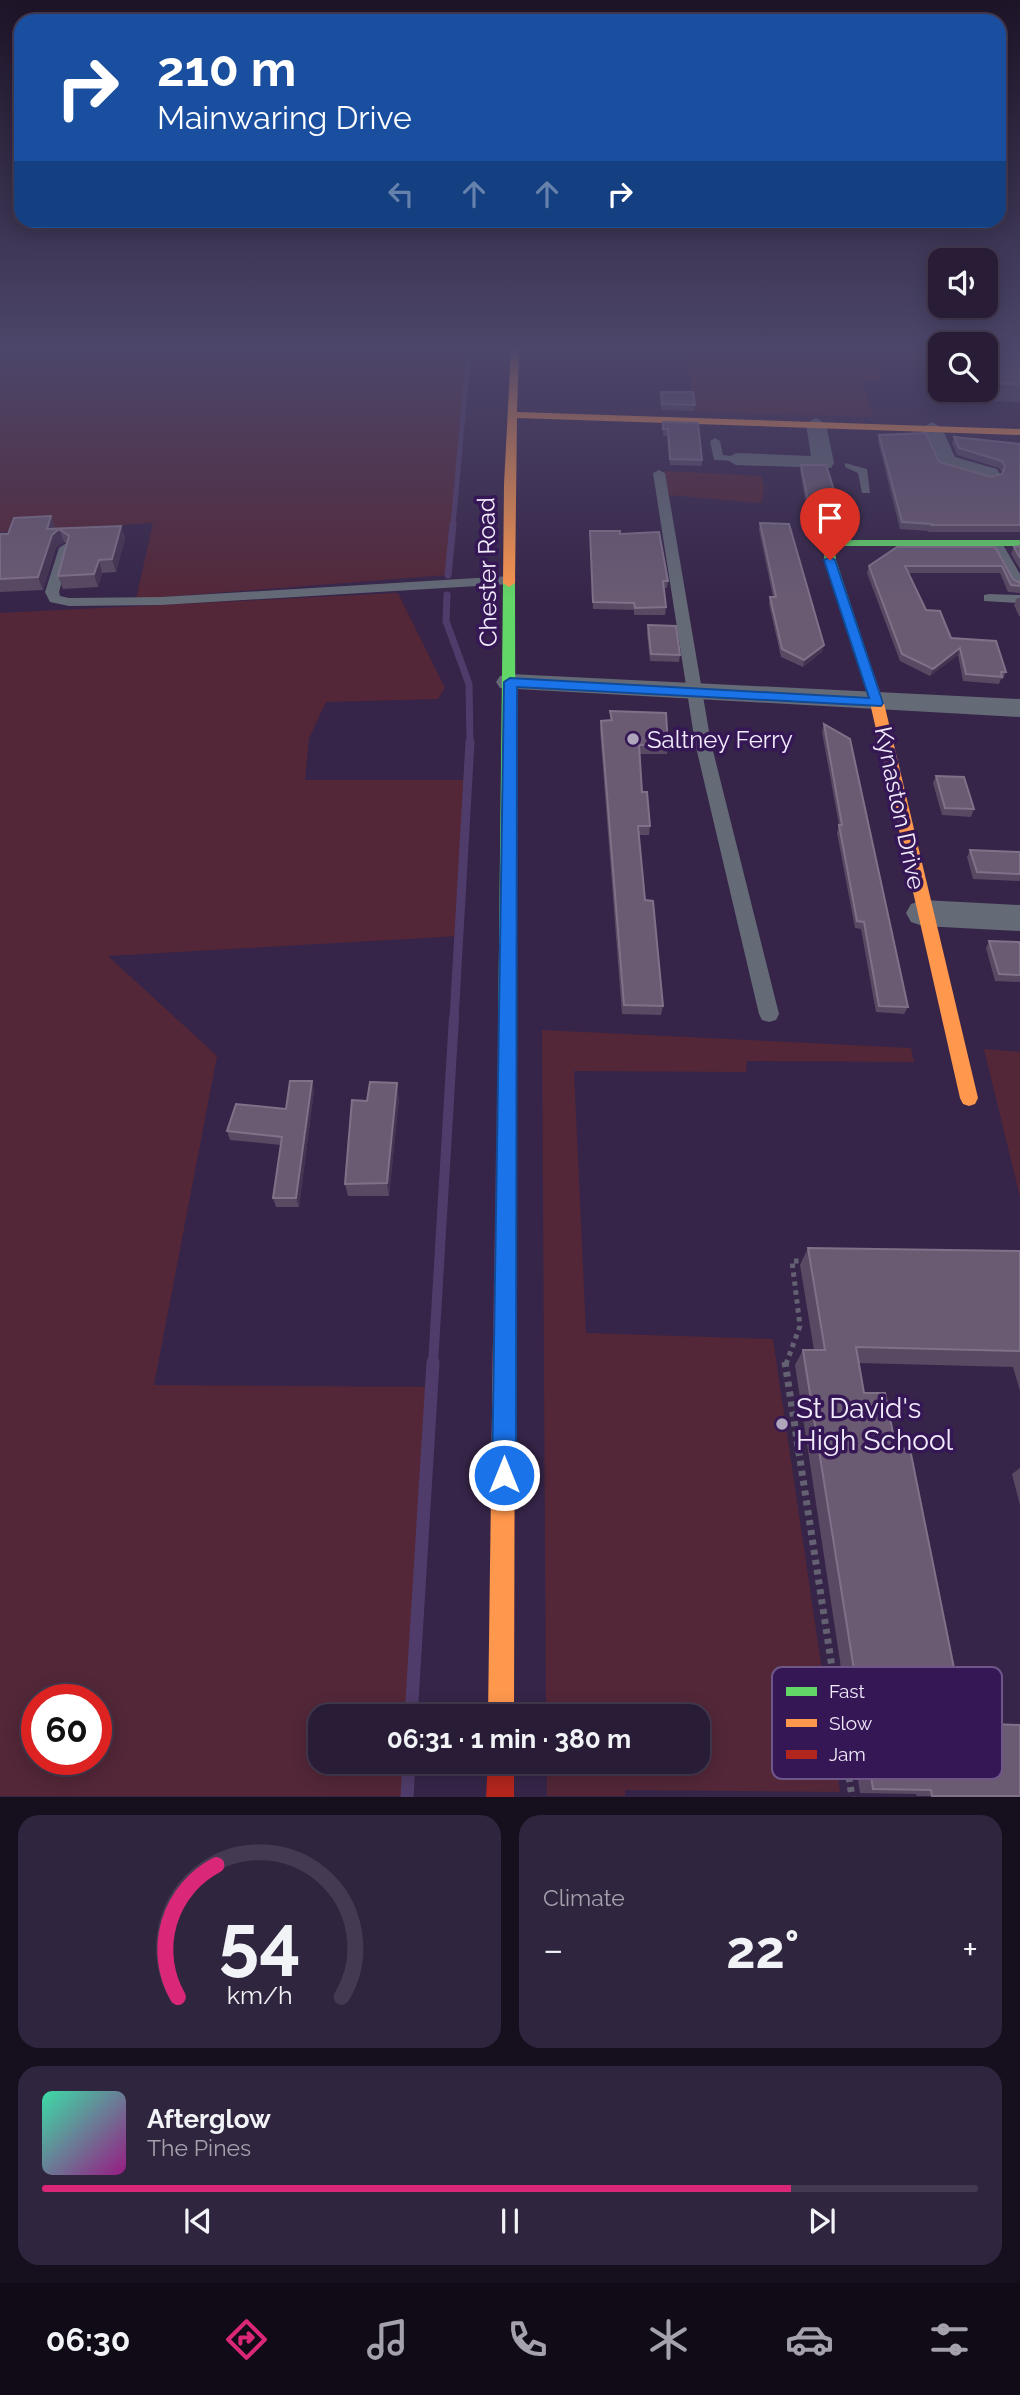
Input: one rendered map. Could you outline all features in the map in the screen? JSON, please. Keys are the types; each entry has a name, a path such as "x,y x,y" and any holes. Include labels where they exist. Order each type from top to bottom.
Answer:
{"main road":[{"name":"Chester Road","path":"501,1704 510,682 509,484 512,434"},
{"name":"Kynaston Drive","path":"969,1098 923,913 877,703 830,560 829,547 843,543 996,543"},
{"path":"996,543 1020,543"},
{"path":"500,1797 501,1774"}],"street":[{"path":"818,434 823,463"},
{"path":"934,434 946,461 989,474"},
{"path":"736,459 761,466 823,463 849,465"},
{"path":"510,682 877,703 1020,708"},
{"name":"Kynaston Drive","path":"923,913 1020,918"}],"lane":[{"path":"715,441 719,457 736,459"},
{"path":"849,465 863,471 866,491"},
{"path":"659,473 694,693 715,800 732,857 769,1014"},
{"path":"996,543 1020,585"},
{"path":"65,548 52,592 55,599 69,603 161,601 510,580"},
{"path":"989,598 1020,598"}],"path":[{"path":"819,1261 792,1261 800,1326 785,1360 832,1667"},
{"path":"849,1779 852,1797"}],"shaded area":[{"path":"0,434 461,434 448,575 136,599 153,523 0,532"},
{"path":"664,471 761,476 764,487 761,503 669,495"},
{"path":"398,593 445,688 438,699 326,702 309,738 305,780 469,780 459,936 108,956 217,1056 154,1385 431,1387 412,1704 308,1704 308,1774 408,1774 407,1796 0,1796 0,613"},
{"path":"542,1030 911,1048 914,1062 747,1061 746,1072 574,1071 586,1333 773,1339 822,1667 772,1667 772,1779 838,1779 840,1792 625,1790 625,1796 547,1796 547,1774 710,1774 710,1704 546,1704"},
{"path":"984,1049 1020,1052 1020,1197"}],"building":[{"path":"668,434 699,434 702,460 670,459"},
{"path":"926,434 939,462 991,477 1002,474 1005,466 1002,461 959,448 954,437 1020,444 1020,525 930,525 933,524 902,522 879,435"},
{"path":"801,465 826,465 843,518 811,516"},
{"path":"51,516 47,529 121,526 112,559 99,560 94,574 58,576 69,536 59,529 52,535 38,577 0,579 0,534 8,534 14,518"},
{"path":"760,523 789,524 824,645 804,660 782,649 770,597 776,597"},
{"path":"590,531 620,531 620,534 659,532 668,581 663,581 666,607 635,608 634,603 593,602"},
{"path":"1020,546 1020,558 1014,547"},
{"path":"897,547 995,547 1013,579 1020,583 1020,586 1011,585 1002,566 905,566 926,610 940,611 951,638 996,641 1006,672 1001,672 1002,677 966,674 960,648 933,669 902,654 869,566"},
{"path":"648,625 676,626 680,655 651,654"},
{"path":"610,711 666,713 668,745 639,745 642,792 647,792 650,826 638,826 645,900 653,901 663,1006 624,1005 601,721 612,720"},
{"path":"824,724 850,739 908,1007 879,1006 864,922 857,921"},
{"path":"936,776 964,777 974,809 945,808"},
{"path":"970,850 1020,852 1020,874 977,872"},
{"path":"989,941 1019,942 1020,975 999,974"},
{"path":"290,1081 312,1081 296,1198 273,1198 282,1137 227,1131 236,1104 286,1109"},
{"path":"370,1082 397,1083 387,1183 345,1184 352,1100 367,1101"},
{"path":"808,1248 1020,1251 1020,1351 856,1347 864,1393 885,1393 896,1448 910,1449 954,1667 854,1667 803,1350 825,1350"},
{"path":"1002,1724 1020,1725 1020,1796 932,1796 931,1790 873,1789 871,1779 1002,1779"}],"waterway":[{"path":"453,525 461,434"},
{"path":"448,575 453,524"},
{"path":"447,595 446,621 469,684 470,742"},
{"path":"454,1019 470,742"},
{"path":"433,1364 454,1017"},
{"path":"412,1704 433,1362"},
{"path":"407,1797 408,1774"}],"traffic: fast":[{"path":"867,672 830,560 829,547 843,543 1020,543"},
{"path":"507,1037 509,583"}],"traffic: slow":[{"path":"509,583 511,434"},
{"path":"867,672 877,703 969,1098"},
{"path":"501,1704 504,1341"}],"traffic: jam":[{"path":"504,1341 507,1037"},
{"path":"500,1797 501,1774"}],"place":[{"name":"Saltney Ferry","path":"633,739"},
{"name":"St David's High School","path":"782,1424"}],"route":[{"path":"504,1475 510,682 877,703 830,560"}]}
